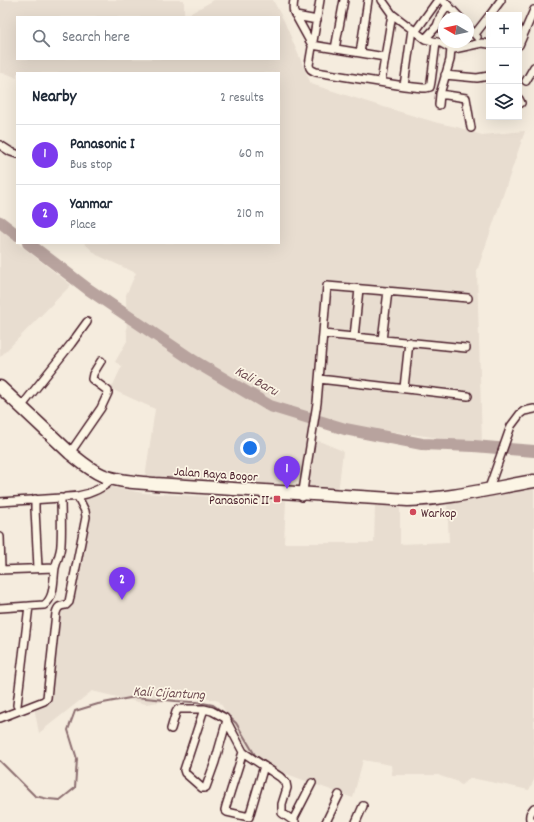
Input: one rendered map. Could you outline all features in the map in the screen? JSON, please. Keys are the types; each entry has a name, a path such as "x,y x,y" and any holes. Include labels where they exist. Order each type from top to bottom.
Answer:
{"highway":[{"name":"Jalan Raya Bogor","path":"0,387 70,453 90,469 101,475 114,479 155,484 387,502 400,506 452,502 534,481"},
{"name":"Jalan Raya Bogor","path":"0,397 81,470 91,477 107,484 153,490 302,496"},
{"name":"Jalan Raya Bogor","path":"488,492 534,487"}],"street":[{"path":"294,0 294,14 312,45"},
{"path":"320,0 309,65 310,69 316,72 404,86 430,87 436,43 425,39 392,14 382,0"},
{"path":"335,49 344,0"},
{"path":"360,53 368,0"},
{"path":"404,86 413,30 438,0"},
{"path":"493,12 501,0"},
{"path":"425,39 437,26 446,3 454,12"},
{"path":"522,38 534,10"},
{"path":"381,82 392,14"},
{"path":"296,16 317,20"},
{"path":"485,44 475,34 486,21"},
{"path":"474,46 485,44"},
{"path":"312,45 385,57"},
{"path":"439,105 440,94 450,60 451,48"},
{"path":"526,81 534,67"},
{"path":"445,74 477,78 486,76"},
{"path":"440,94 466,98 471,128"},
{"path":"0,145 16,154"},
{"path":"302,496 317,403 327,286 468,298"},
{"path":"354,337 358,289"},
{"path":"382,340 388,292"},
{"path":"21,407 72,344 87,322"},
{"path":"323,334 466,348"},
{"path":"404,388 409,342"},
{"path":"70,453 100,408 108,393 108,390 92,379 93,374 101,361"},
{"path":"319,379 468,396"},
{"path":"488,492 509,431 516,418 524,411 534,409"},
{"path":"0,502 78,497 100,489 107,484"},
{"path":"0,608 44,605 48,603 51,596 55,568 60,553 64,497"},
{"path":"0,718 44,702 47,698 57,608 66,605 69,602 86,518 86,512 78,497"},
{"path":"35,499 38,568"},
{"path":"0,537 1,569 55,568"},
{"path":"17,705 29,606"},
{"path":"171,729 178,709 204,709 218,714 227,720 243,752 284,780 286,783 287,788 282,804 281,822"},
{"path":"204,709 184,770 185,774 202,788 206,787 227,720"},
{"path":"243,752 226,806 225,810 227,812 249,818 264,766"},
{"path":"282,813 294,821 312,783"},
{"path":"326,822 339,795"},
{"path":"356,822 363,806"},
{"path":"534,808 529,817 534,822"}],"shaded area":[{"path":"0,0 184,0 184,16 16,16 16,60 280,60 280,16 186,16 214,0 273,0 284,21 311,84 377,105 482,135 525,131 477,271 482,444 318,421 314,439 343,451 338,493 145,478 155,409 111,389 122,366 115,362 127,341 126,295 136,273 97,255 85,244 280,244 280,72 16,72 16,78 8,74 0,73"},
{"path":"0,229 16,242 16,244 19,244 71,285 0,357"},
{"path":"107,486 143,493 286,501 284,543 374,543 375,506 400,505 400,544 449,542 447,502 534,487 534,780 529,790 471,778 461,785 456,781 438,775 392,775 391,765 363,760 353,798 273,769 248,749 219,701 198,696 146,704 92,691 39,733 34,707 46,695 55,604 67,605 87,518 83,494"}],"waterway":[{"name":"Kali Baru","path":"0,222 16,234"},
{"name":"Kali Baru","path":"29,244 88,289 194,361 270,406 345,429 422,444 474,446 534,451"},
{"name":"Kali Cijantung","path":"0,761 35,796 60,800 75,788 77,759 68,730 75,711 98,704 135,697 197,702 213,705 236,723 255,755 286,776"}],"place":[{"name":"Panasonic I","path":"287,489"},
{"name":"Panasonic II","path":"277,499"},
{"name":"Warkop","path":"413,512"},
{"name":"Yanmar","path":"122,600"}]}
